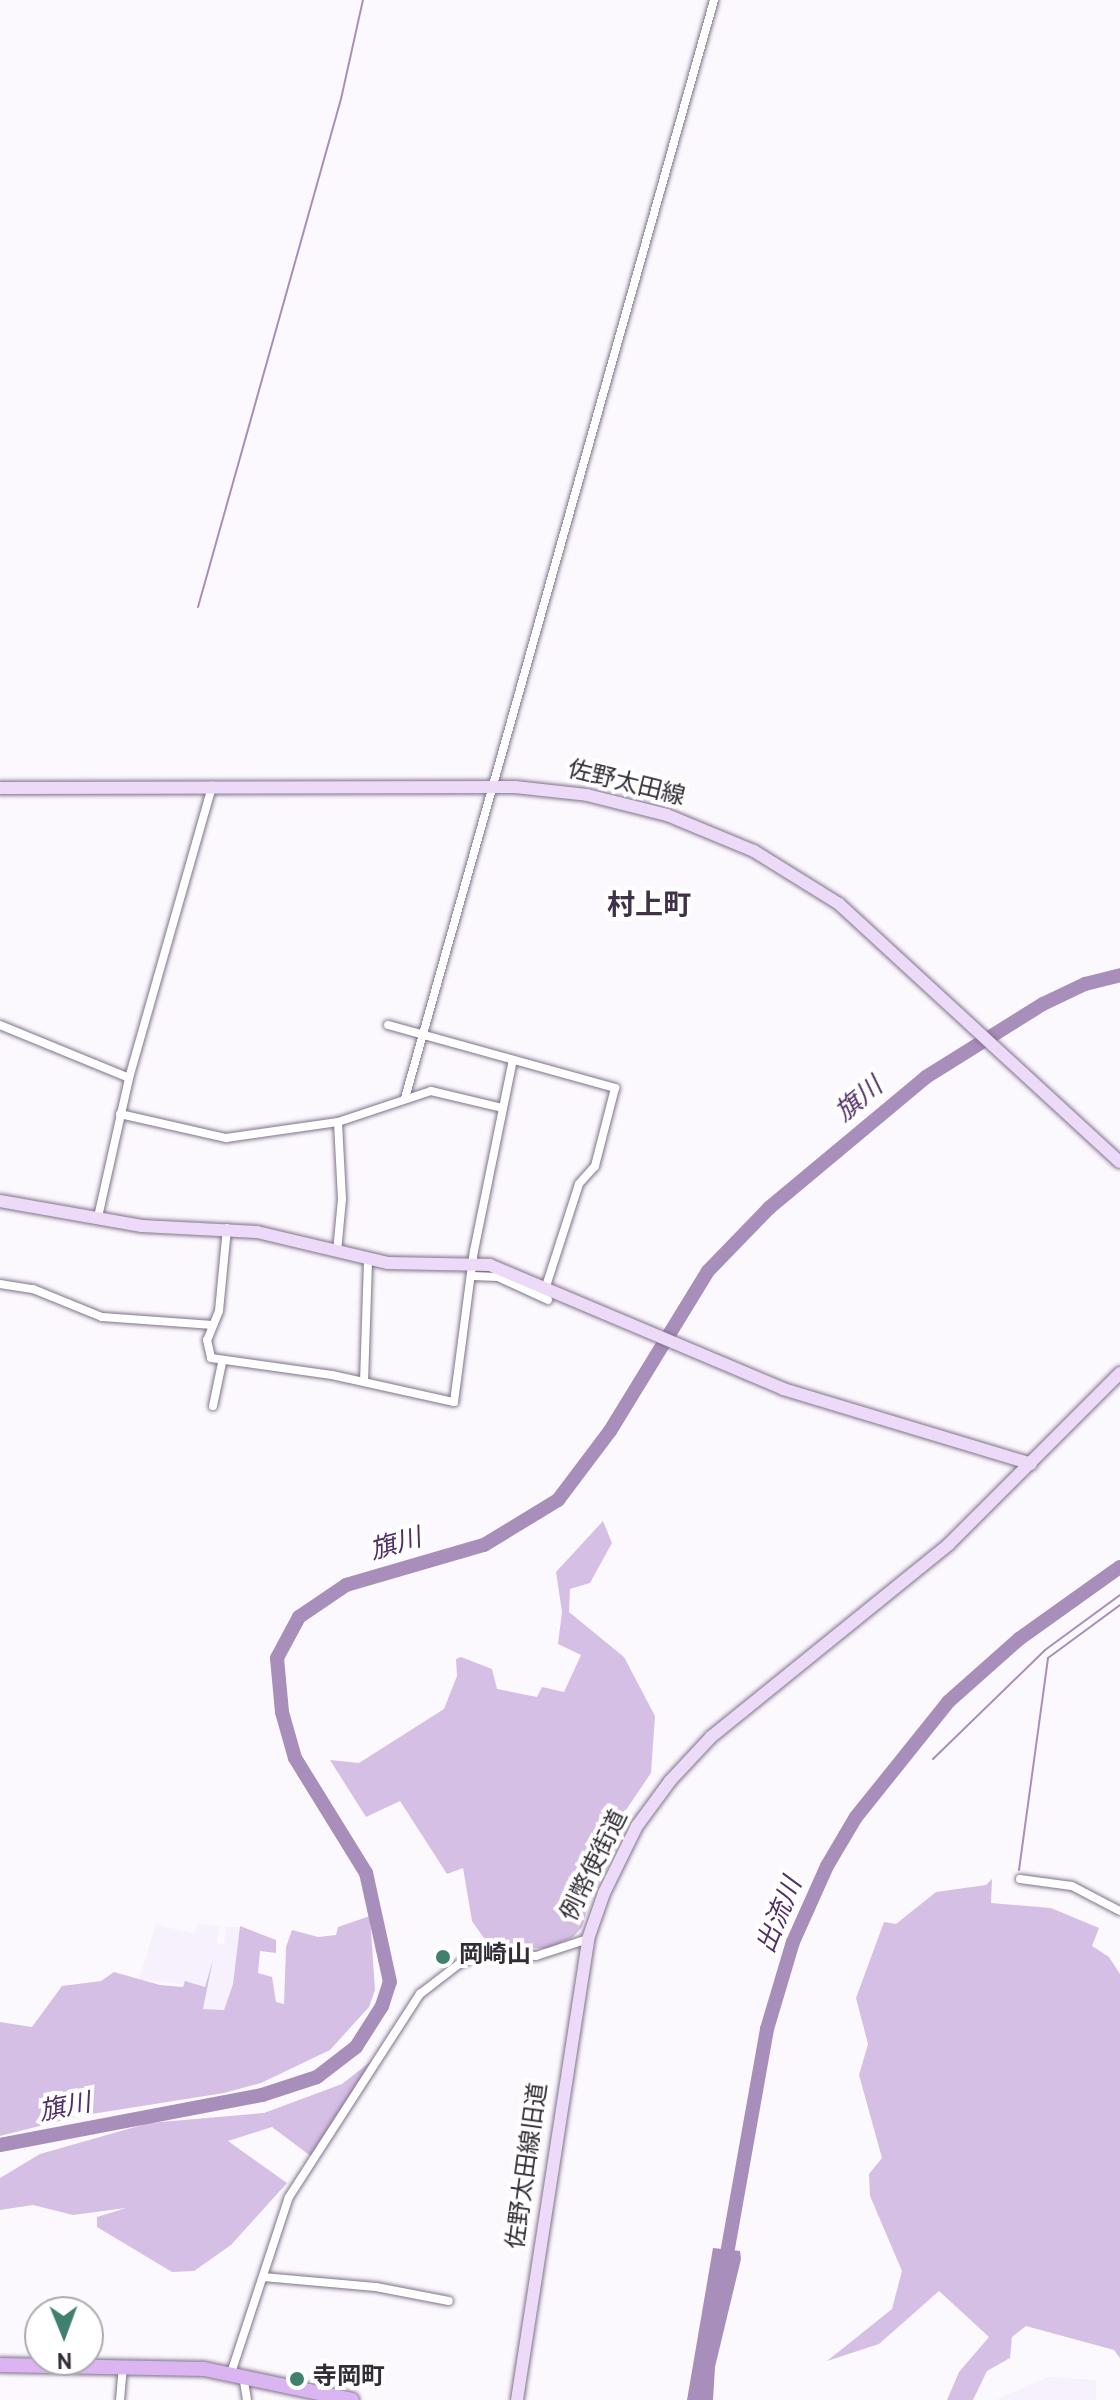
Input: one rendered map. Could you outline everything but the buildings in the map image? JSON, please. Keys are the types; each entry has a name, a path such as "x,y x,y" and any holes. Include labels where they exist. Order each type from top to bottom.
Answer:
{"main road":[{"path":"0,2365 123,2366 237,2374 352,2400"}],"street":[{"path":"405,1098 714,0"},
{"path":"98,1217 129,1078 212,786"},
{"name":"佐野太田線","path":"0,788 493,786 615,801 732,841 839,904 1120,1162"},
{"path":"0,1025 129,1078"},
{"path":"388,1025 615,1088 595,1166 579,1184 547,1283"},
{"path":"227,1228 207,1349 222,1363 364,1382 454,1402 472,1269 513,1060"},
{"path":"120,1114 226,1138 338,1122 431,1091 503,1108"},
{"path":"337,1252 342,1199 338,1122"},
{"path":"0,1203 142,1226 227,1228 368,1260 472,1269 544,1297"},
{"path":"364,1382 368,1260"},
{"path":"472,1269 490,1265 817,1401 1020,1456 1031,1464"},
{"path":"0,1284 33,1289 102,1317 213,1325"},
{"path":"213,1406 222,1363"},
{"name":"例幣使街道","path":"237,2374 289,2197 428,1986 489,1950 536,1956 588,1939 604,1893 637,1826 692,1756 949,1544 1120,1373"},
{"path":"1020,1879 1072,1886 1120,1911"},
{"name":"佐野太田線旧道","path":"517,2400 588,1939"},
{"path":"263,2277 376,2287 449,2301"},
{"path":"120,2400 123,2366"},
{"path":"237,2374 247,2400"}],"shaded area":[{"path":"603,1521 612,1543 590,1583 570,1589 569,1612 624,1657 655,1716 651,1773 611,1832 582,1927 573,1937 548,1949 488,1944 472,1921 463,1868 447,1874 400,1801 366,1817 330,1760 359,1763 444,1709 457,1676 456,1659 461,1657 492,1669 497,1689 537,1697 542,1687 564,1692 581,1655 558,1644 562,1612 556,1572"},
{"path":"992,1879 991,1903 1051,1908 1099,1928 1092,1946 1109,1957 1120,1974 1120,2358 1114,2350 1026,2326 1012,2337 1010,2358 987,2371 973,2400 947,2400 959,2372 989,2337 939,2291 879,2344 827,2361 892,2309 902,2271 870,2196 869,2174 882,2158 859,2075 868,2044 856,1998 884,1922 896,1924 936,1892 986,1885"},
{"path":"370,1916 375,1990 369,2007 330,2050 261,2083 224,2093 79,2116 0,2136 0,2022 32,2027 62,1986 101,1981 114,1972 160,1985 183,1987 185,1981 205,1987 213,1960 203,2009 224,2010 233,1984 240,1926 276,1940 276,1953 260,1951 258,1973 272,1977 276,2002 284,2004 286,1947 292,1930 318,1937 336,1935 338,1927"},
{"path":"156,1924 194,1934 198,1924 219,1926 217,1943 224,1944 226,1927 240,1927 233,1984 224,2010 203,2009 212,1967 206,1987 139,1979"},
{"path":"379,2055 312,2157 272,2127 228,2141 287,2183 231,2245 194,2271 172,2272 97,2227 97,2217 126,2208 73,2215 33,2205 0,2210 0,2178 40,2154 149,2123 264,2113 342,2084"},
{"path":"713,2248 740,2251 741,2259 715,2367 713,2400 687,2400"},
{"path":"1048,2377 1096,2380 1096,2400 996,2400"}],"waterway":[{"path":"198,607 341,99 363,0"},
{"name":"旗川","path":"0,2145 262,2095 317,2077 356,2047 382,2006 390,1982 366,1873 295,1758 282,1712 277,1658 299,1617 346,1585 484,1545 558,1500 610,1431 708,1271 769,1208 926,1077 1043,1004 1085,984 1120,975"},
{"name":"出流川","path":"725,2265 767,2029 793,1942 827,1866 856,1817 948,1702 1019,1639 1120,1567"},
{"path":"933,1759 1045,1650 1120,1595"},
{"path":"1019,1870 1048,1658 1120,1605"}],"place":[{"name":"岡崎山","path":"443,1957"},
{"name":"寺岡町","path":"297,2379"}],"district":[{"name":"村上町","path":"649,907"}]}
